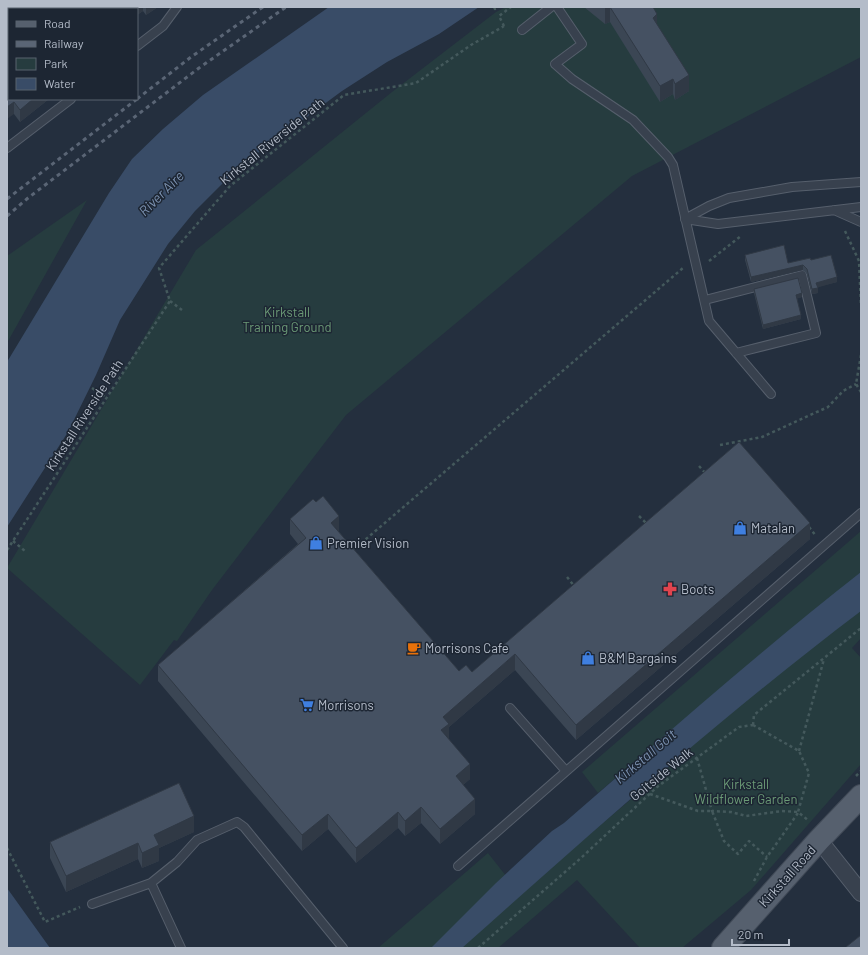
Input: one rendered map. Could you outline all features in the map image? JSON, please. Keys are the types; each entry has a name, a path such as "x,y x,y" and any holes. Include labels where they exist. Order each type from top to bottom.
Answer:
{"main road":[{"name":"Kirkstall Road","path":"723,948 821,838 861,796"}],"street":[{"path":"821,838 861,893"}],"lane":[{"path":"138,45 163,26 177,7"},
{"path":"522,30 551,7"},
{"path":"557,7 582,44 555,64 572,79 633,120 668,157 673,165 709,320 771,394"},
{"path":"7,148 71,100"},
{"path":"685,219 709,206 729,198 792,187 861,182"},
{"path":"685,219 718,224 861,207"},
{"path":"834,210 861,222"},
{"path":"704,300 802,275 816,333 736,353"},
{"path":"458,866 825,545 859,517"},
{"path":"510,708 566,771"},
{"path":"92,904 151,884 177,862 197,840 237,822 244,827 343,948"},
{"path":"151,884 181,948"}],"path":[{"path":"494,7 496,9 498,7"},
{"name":"Kirkstall Riverside Path","path":"7,550 170,301 159,268 230,186 344,95 416,83 471,45 504,26 499,16 511,7"},
{"path":"844,227 859,261 861,306"},
{"path":"350,553 681,269 710,261 743,234"},
{"path":"170,301 182,310"},
{"path":"861,355 856,384 861,392"},
{"path":"720,445 762,437 807,417 828,406 843,391 856,384"},
{"path":"92,388 107,398"},
{"path":"732,442 737,448"},
{"path":"699,466 708,476"},
{"path":"639,516 649,527"},
{"path":"804,522 825,545"},
{"path":"13,541 26,551"},
{"path":"567,577 576,588"},
{"path":"766,900 753,882 767,857 798,812 809,773 799,751 753,725 754,715 861,628"},
{"path":"799,751 824,658"},
{"name":"Goitside Walk","path":"478,948 581,858 650,794 739,727 753,725"},
{"path":"697,758 712,811 724,841 738,854 749,841 767,857"},
{"path":"650,794 698,811 731,812 746,816 782,811 798,812 821,838"},
{"path":"7,848 45,922 76,908 92,904"}],"green space":[{"name":"Kirkstall Training Ground","path":"506,7 861,7 861,57 632,176 346,415 212,590 177,641 174,640 140,685 7,568 196,250 392,92 496,12"},
{"path":"87,200 7,343 7,256"},
{"name":"Kirkstall Wildflower Garden","path":"861,531 861,638 852,648 861,658 861,764 751,890 682,948 640,948 577,880 498,948 378,948 488,853 521,895 571,850 682,756 654,745 598,793 582,772"}],"water":[{"name":"River Aire","path":"329,7 479,7 439,34 387,62 342,91 255,155 223,183 195,211 168,244 120,320 96,375 68,432 7,527 7,362 109,193 132,159 163,129 203,95"},
{"name":"Kirkstall Goit","path":"861,572 861,611 758,692 658,775 462,948 431,948 496,883 552,831 564,823 748,664"},
{"path":"7,888 50,948 7,948"}],"building":[{"path":"27,7 78,8 28,8"},
{"path":"610,7 653,7 657,14 653,18 689,75 675,84 673,79 660,86"},
{"path":"8,69 8,100 32,100 20,110 14,102 7,107"},
{"path":"784,245 788,263 810,258 811,260 831,255 837,277 816,283 818,288 812,289 807,269 803,265 751,277 745,255"},
{"path":"798,278 802,293 796,295 801,315 763,325 754,289"},
{"path":"739,442 810,523 576,725 515,654 443,717 449,724 441,730 470,764 456,776 475,799 440,829 421,807 405,821 398,812 356,848 328,814 302,835 158,665 306,538 290,519 313,499 316,502 323,496 339,516 331,523 459,671 466,665 472,672"},
{"path":"179,783 194,816 154,835 159,845 142,853 138,843 66,876 50,842"},
{"path":"861,935 861,948 846,948 846,947"}],"railway":[{"path":"138,98 191,57 263,7"},
{"path":"7,216 28,198 199,68 286,7"},
{"path":"7,199 136,100"}],"place":[{"name":"Matalan","path":"740,528"},
{"name":"Premier Vision","path":"316,543"},
{"name":"Boots","path":"670,589"},
{"name":"Morrisons Cafe","path":"414,648"},
{"name":"B&M Bargains","path":"588,658"},
{"name":"Morrisons","path":"307,705"}]}
